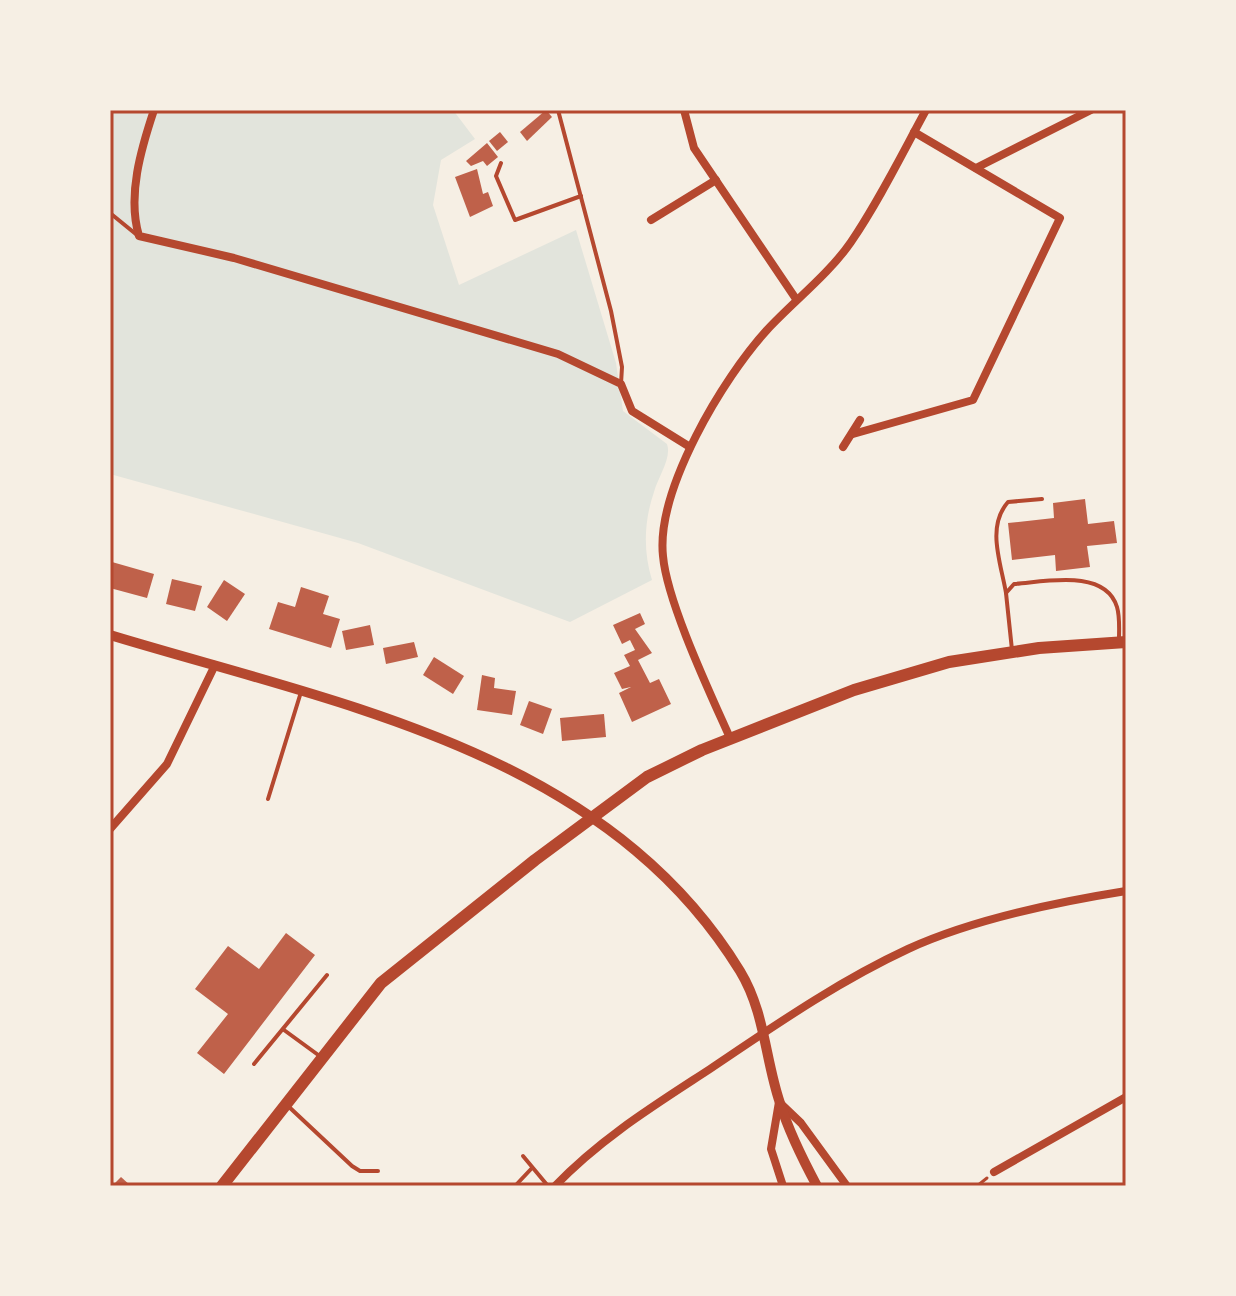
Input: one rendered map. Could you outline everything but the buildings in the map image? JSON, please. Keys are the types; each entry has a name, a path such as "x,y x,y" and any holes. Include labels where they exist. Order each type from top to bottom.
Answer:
{"highway":[{"path":"222,1186 381,983 591,817 647,777 730,738 854,690 949,662 1012,652 1123,642"}],"street":[{"path":"154,110 140,152 134,220 139,236 234,258 558,354 621,384 632,411 690,447"},
{"path":"684,110 694,148 796,299"},
{"path":"730,738 673,595 663,556 665,512 676,476 690,447 746,358 796,299 850,243 926,110"},
{"path":"976,168 1091,110"},
{"path":"853,434 973,400 1060,218 914,132"},
{"path":"651,220 716,180"},
{"path":"843,447 860,420"},
{"path":"110,635 302,690 459,744 591,817 628,846 699,914 742,974 763,1030 779,1102 817,1186"},
{"path":"110,829 167,764 215,665"},
{"path":"555,1186 628,1121 763,1030 911,947 1024,913 1126,891"},
{"path":"994,1172 1126,1097"},
{"path":"779,1102 771,1149 783,1186"},
{"path":"779,1102 801,1123 847,1186"}],"lane":[{"path":"558,110 611,311 622,367 621,384"},
{"path":"501,163 496,176 515,220 581,196"},
{"path":"110,213 139,236"},
{"path":"1012,652 995,527 1000,511 1008,502 1042,499"},
{"path":"1006,593 1014,584 1086,580 1111,597 1117,608 1123,642"},
{"path":"268,799 302,690"},
{"path":"254,1064 327,975"},
{"path":"284,1030 323,1058"},
{"path":"287,1104 352,1166 360,1171 378,1171"},
{"path":"523,1156 548,1186"},
{"path":"515,1186 532,1168"}],"shaded area":[{"path":"110,110 453,110 475,139 441,160 433,205 459,285 576,230 616,363 623,411 667,444 666,461 648,514 646,547 652,580 570,622 358,543 110,474"}]}
